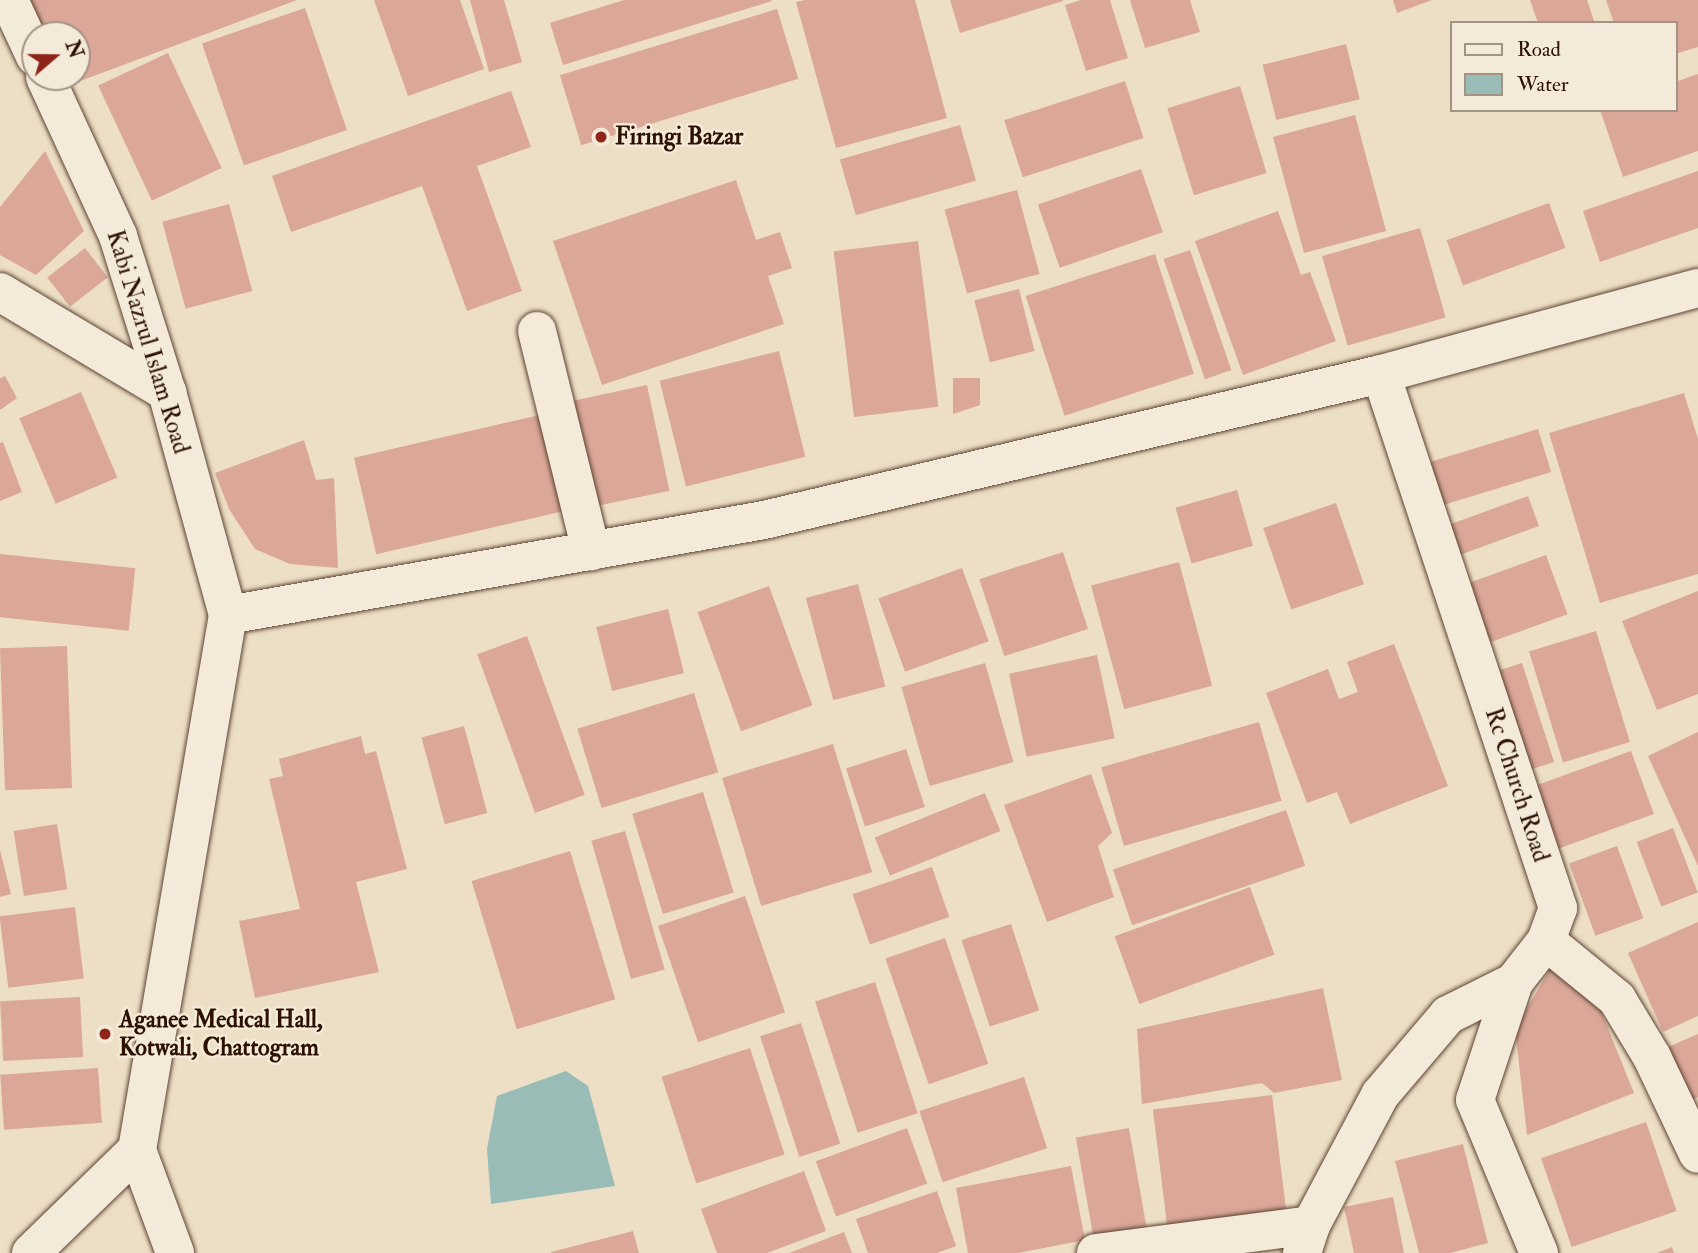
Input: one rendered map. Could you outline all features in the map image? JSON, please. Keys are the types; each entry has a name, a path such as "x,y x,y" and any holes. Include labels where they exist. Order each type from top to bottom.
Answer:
{"street":[{"path":"9,0 21,26"},
{"name":"Kabi Nazrul Islam Road","path":"51,91 118,236 167,392 228,615"},
{"path":"175,1253 136,1150 228,615 764,520 1381,374 1698,288"},
{"path":"0,292 167,392"},
{"path":"537,331 591,551"},
{"name":"Rc Church Road","path":"1381,374 1558,908 1546,941 1514,982"},
{"path":"1546,941 1617,999 1652,1056 1698,1154"},
{"path":"1096,1253 1306,1239 1380,1095 1448,1014 1514,982"},
{"path":"1514,982 1475,1100 1539,1253"},
{"path":"31,1253 136,1150"}],"water":[{"path":"566,1071 588,1086 615,1186 491,1204 487,1149 497,1096"}],"building":[{"path":"30,0 297,0 91,77 91,21 33,21"},
{"path":"374,0 460,0 484,69 408,96"},
{"path":"470,0 504,0 522,62 489,72"},
{"path":"624,0 772,1 563,65 550,23"},
{"path":"915,0 947,118 836,148 796,2"},
{"path":"950,0 1063,0 1063,1 960,33"},
{"path":"1081,0 1110,0 1128,58 1086,71 1065,5"},
{"path":"1130,0 1190,0 1200,32 1145,48"},
{"path":"1393,0 1432,0 1397,13"},
{"path":"1530,0 1587,0 1594,21 1537,21"},
{"path":"1606,0 1698,0 1698,47 1677,53 1677,21 1613,21"},
{"path":"305,8 347,130 244,165 202,43"},
{"path":"777,9 798,79 581,145 560,75"},
{"path":"1346,44 1360,99 1276,120 1263,65"},
{"path":"168,53 222,168 152,201 98,86"},
{"path":"1698,74 1698,151 1623,177 1601,112 1677,112 1677,81"},
{"path":"1125,81 1144,138 1023,177 1004,120"},
{"path":"1240,86 1267,173 1194,195 1167,108"},
{"path":"511,91 531,147 477,166 522,291 467,311 422,186 291,232 272,176"},
{"path":"1355,115 1386,231 1304,253 1273,137"},
{"path":"960,125 976,181 856,215 840,159"},
{"path":"45,151 84,231 36,275 0,255 0,207"},
{"path":"1141,169 1163,232 1060,268 1038,204"},
{"path":"1698,171 1698,228 1600,262 1583,211"},
{"path":"736,180 756,240 780,232 792,268 768,276 784,324 602,385 553,241"},
{"path":"1017,190 1040,274 967,293 945,209"},
{"path":"1549,203 1565,248 1463,285 1447,240"},
{"path":"229,204 252,291 186,309 162,222"},
{"path":"1278,211 1301,275 1310,272 1336,341 1243,375 1195,241"},
{"path":"1420,228 1446,317 1348,346 1322,256"},
{"path":"918,241 938,407 854,417 834,251"},
{"path":"85,248 108,277 70,307 47,278"},
{"path":"1190,250 1231,370 1205,379 1164,259"},
{"path":"1155,254 1194,374 1065,416 1026,296"},
{"path":"1019,289 1034,351 990,362 974,300"},
{"path":"779,351 805,457 686,487 660,381"},
{"path":"5,376 17,398 0,410 0,378"},
{"path":"953,378 980,378 980,405 953,414"},
{"path":"647,385 669,491 593,507 571,401"},
{"path":"81,392 117,478 56,504 19,418"},
{"path":"1684,393 1698,439 1698,574 1600,603 1549,433"},
{"path":"544,414 566,510 376,554 354,458"},
{"path":"1538,429 1551,472 1437,507 1424,464"},
{"path":"304,440 316,480 334,478 338,568 290,564 255,549 229,509 215,473"},
{"path":"3,442 22,492 0,501 0,443"},
{"path":"1237,490 1253,546 1191,563 1175,508"},
{"path":"1528,496 1539,526 1452,558 1441,528"},
{"path":"1336,503 1364,584 1291,609 1263,528"},
{"path":"1063,552 1088,629 1004,656 979,579"},
{"path":"0,554 135,568 129,631 0,617"},
{"path":"1546,555 1568,614 1490,642 1469,583"},
{"path":"1179,562 1212,686 1124,709 1091,586"},
{"path":"962,568 989,641 905,672 878,598"},
{"path":"858,584 885,686 833,700 806,598"},
{"path":"769,586 812,705 741,731 698,612"},
{"path":"1698,591 1698,694 1657,710 1622,621"},
{"path":"668,609 684,673 612,691 596,627"},
{"path":"1596,631 1630,742 1563,762 1529,651"},
{"path":"527,636 585,795 535,813 477,654"},
{"path":"1394,644 1448,786 1350,824 1337,792 1307,803 1266,693 1328,669 1339,699 1358,692 1347,662"},
{"path":"67,646 72,788 5,790 0,648"},
{"path":"1097,655 1115,738 1027,757 1009,674"},
{"path":"985,663 1013,762 930,786 901,687"},
{"path":"1522,663 1554,762 1521,773 1489,674"},
{"path":"694,693 718,772 602,808 577,729"},
{"path":"1259,722 1282,801 1124,846 1101,767"},
{"path":"464,726 487,813 445,824 421,737"},
{"path":"1698,732 1698,866 1648,756"},
{"path":"361,736 365,754 376,751 407,869 356,882 379,972 255,998 239,921 300,909 269,779 283,776 279,759"},
{"path":"833,744 872,872 761,906 722,778"},
{"path":"906,749 925,807 865,826 846,768"},
{"path":"1631,751 1654,814 1553,851 1530,788"},
{"path":"1091,774 1112,833 1098,846 1114,897 1047,922 1004,805"},
{"path":"703,792 734,892 663,914 632,814"},
{"path":"985,793 1000,831 890,876 875,838"},
{"path":"1286,810 1305,866 1132,925 1113,870"},
{"path":"57,824 67,889 24,896 14,831"},
{"path":"1673,828 1698,892 1661,906 1637,842"},
{"path":"625,831 665,969 631,979 591,841"},
{"path":"1617,846 1643,918 1595,936 1569,863"},
{"path":"0,850 11,894 0,897"},
{"path":"570,851 615,999 517,1029 472,881"},
{"path":"932,867 949,917 870,944 853,894"},
{"path":"1250,887 1275,955 1139,1004 1115,936"},
{"path":"745,896 785,1012 698,1042 658,926"},
{"path":"75,907 84,978 8,988 0,916"},
{"path":"1698,922 1698,1016 1663,1032 1628,953"},
{"path":"1011,924 1039,1011 990,1027 962,940"},
{"path":"945,938 988,1064 929,1084 885,959"},
{"path":"1552,966 1599,1006 1634,1093 1527,1135 1515,1028"},
{"path":"875,982 918,1113 858,1133 815,1001"},
{"path":"1323,988 1342,1080 1274,1093 1262,1083 1142,1104 1137,1029"},
{"path":"80,997 83,1057 3,1061 0,1001"},
{"path":"801,1023 840,1144 799,1157 760,1036"},
{"path":"1698,1034 1698,1097 1686,1102 1663,1049"},
{"path":"750,1048 785,1155 696,1183 662,1077"},
{"path":"98,1068 102,1123 4,1130 0,1075"},
{"path":"1024,1077 1047,1148 943,1182 919,1111"},
{"path":"1272,1095 1286,1210 1167,1225 1153,1110"},
{"path":"1646,1122 1677,1211 1572,1247 1541,1158"},
{"path":"907,1128 927,1183 836,1217 816,1161"},
{"path":"1129,1128 1147,1229 1094,1239 1076,1137"},
{"path":"1463,1144 1488,1243 1450,1253 1419,1253 1395,1161"},
{"path":"1071,1166 1085,1240 1018,1253 968,1253 956,1188"},
{"path":"804,1171 826,1231 767,1253 717,1253 701,1209"},
{"path":"937,1191 956,1246 937,1253 868,1253 856,1219"},
{"path":"1393,1197 1404,1253 1354,1253 1344,1207"},
{"path":"633,1231 639,1253 551,1253 551,1252"},
{"path":"844,1232 852,1253 789,1253"},
{"path":"1672,1247 1674,1253 1657,1253"}],"place":[{"name":"Firingi Bazar","path":"601,137"},
{"name":"Aganee Medical Hall, Kotwali, Chattogram","path":"105,1034"}]}
